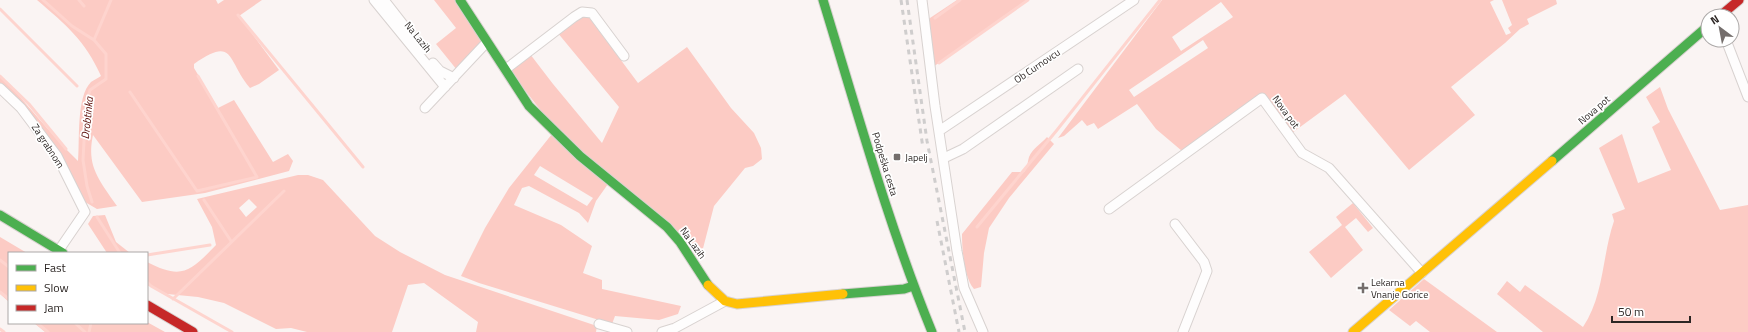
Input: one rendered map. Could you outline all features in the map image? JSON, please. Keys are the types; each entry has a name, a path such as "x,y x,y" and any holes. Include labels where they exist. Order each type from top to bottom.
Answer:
{"street":[{"name":"Na Lazih","path":"374,0 445,87"},
{"name":"Na Lazih","path":"384,0 440,71 454,78"},
{"name":"Na Lazih","path":"460,0 529,106 580,156 667,227 680,242 710,288 725,301"},
{"name":"Podpeška cesta","path":"823,0 913,286 932,332"},
{"path":"922,0 939,131 964,288 983,332"},
{"name":"Ob Curnovcu","path":"939,131 1134,0"},
{"path":"1730,8 1739,0"},
{"path":"506,69 555,30 582,12 592,13 624,56"},
{"name":"Nova pot","path":"1353,332 1700,33"},
{"path":"425,108 487,42"},
{"path":"1729,48 1748,97"},
{"path":"944,158 963,149 1078,69"},
{"name":"Za grabnom","path":"0,88 21,108 57,156 85,212 61,252"},
{"name":"Nova pot","path":"1109,209 1262,98 1302,153 1329,168 1422,274"},
{"path":"0,216 61,252"},
{"path":"1175,224 1204,262 1207,272 1183,332"},
{"path":"662,332 675,328 725,301 737,304 904,289 913,286"},
{"path":"148,306 194,332"},
{"path":"599,324 627,332"}],"shaded area":[{"path":"37,0 216,0 218,4 224,0 262,0 239,16 279,70 259,84 250,88 229,55 224,52 217,52 207,56 194,64 194,68 218,108 234,100 273,162 288,154 293,161 289,171 205,193 142,202 93,135 91,156 93,165 100,181 117,206 97,209 85,202 23,106 0,83 0,75 78,161 80,119 83,98 86,89 91,82 101,76 88,52 74,34"},
{"path":"434,0 455,0 479,37 481,45 457,70 436,44 456,28"},
{"path":"957,0 1028,0 933,67 927,20"},
{"path":"1162,0 1494,0 1490,2 1506,35 1511,33 1508,28 1512,25 1502,0 1556,0 1557,4 1527,19 1529,24 1520,29 1451,87 1475,115 1409,170 1345,94 1292,133 1264,93 1182,151 1156,129 1137,104 1098,129 1094,123 1087,126 1082,120 1064,136 1058,138","holes":["1221,2 1233,17 1181,51 1172,37","1203,40 1208,48 1134,97 1129,90"]},
{"path":"582,15 588,16 638,83 687,47 731,108 754,133 761,148 762,159 753,166 745,168 714,206 700,260 553,126 513,75 513,68 530,54 602,143 619,107 557,32"},
{"path":"1660,87 1668,109 1720,210 1748,205 1748,332 1543,332 1497,294 1507,281 1520,292 1525,285 1583,327 1590,315 1599,289 1614,221 1612,214 1625,209 1599,148 1622,134 1638,183 1671,170 1652,127 1660,122 1646,97"},
{"path":"552,134 608,184 596,201 588,223 579,213 529,186 522,188 514,205 561,225 592,246 583,273 602,280 602,289 681,306 678,314 659,320 615,316 612,324 479,283 461,276 485,228 509,188","holes":["540,166 593,198 587,206 534,175"]},
{"path":"1047,137 1054,144 1009,198 989,228 984,253 981,287 974,289 966,271 963,255 962,234 1012,172 1024,172 1027,167 1029,157"},
{"path":"298,175 308,175 323,180 375,236 400,252 445,275 597,326 596,332 476,332 478,322 424,283 408,285 392,332 307,332 291,328 276,329 224,303 198,297 167,294 148,285 148,262 159,268 177,272 192,267 199,262 216,245 212,227 197,199","holes":["249,199 257,207 246,217 239,208"]},
{"path":"1353,203 1373,228 1368,232 1356,218 1345,227 1363,250 1331,278 1309,252 1342,225 1336,217"},
{"path":"105,215 116,242 129,252 106,252 88,224 93,216"},
{"path":"0,237 25,252 8,252 8,301 0,294"},
{"path":"1424,279 1497,332 1430,332 1416,321 1410,326 1389,310"},
{"path":"148,323 165,332 45,332 35,324 148,324"}],"waterway":[{"name":"Drobtinka","path":"43,0 72,26 94,40 106,54 106,79 90,90 86,104 83,160 87,186 92,202"},
{"path":"79,0 84,6"},
{"path":"94,40 111,0"},
{"path":"935,18 960,0"},
{"path":"939,63 1028,0"},
{"path":"977,227 1057,130 1160,0"},
{"path":"0,9 77,86"},
{"path":"238,15 363,167"},
{"path":"0,76 29,104 66,149"},
{"path":"130,92 197,191 257,177 198,76"},
{"path":"173,299 284,191"},
{"path":"204,200 231,241"},
{"name":"Drobtinka","path":"97,217 119,252"},
{"path":"148,255 210,245"},
{"path":"0,260 8,266"},
{"name":"Drobtinka","path":"148,283 232,332"},
{"path":"0,292 8,298"},
{"path":"38,324 48,332"},
{"path":"76,324 85,332"},
{"path":"89,332 91,324"},
{"path":"0,329 4,332"}],"railway":[{"path":"901,0 923,148"},
{"path":"907,0 927,141 965,332"},
{"path":"937,221 959,332"}],"traffic: fast":[{"path":"460,0 529,106 580,156 667,227 680,242 708,285"},
{"path":"823,0 887,209 932,332"},
{"path":"1552,161 1700,33"},
{"path":"0,215 61,252"},
{"path":"843,294 904,289 913,286"}],"traffic: slow":[{"path":"1353,332 1552,161"},
{"path":"708,285 725,301 737,304 843,294"}],"traffic: jam":[{"path":"1730,8 1739,0"},
{"path":"148,306 193,332"}],"place":[{"name":"Japelj","path":"897,157"},
{"name":"Lekarna Vnanje Gorice","path":"1363,288"}]}
